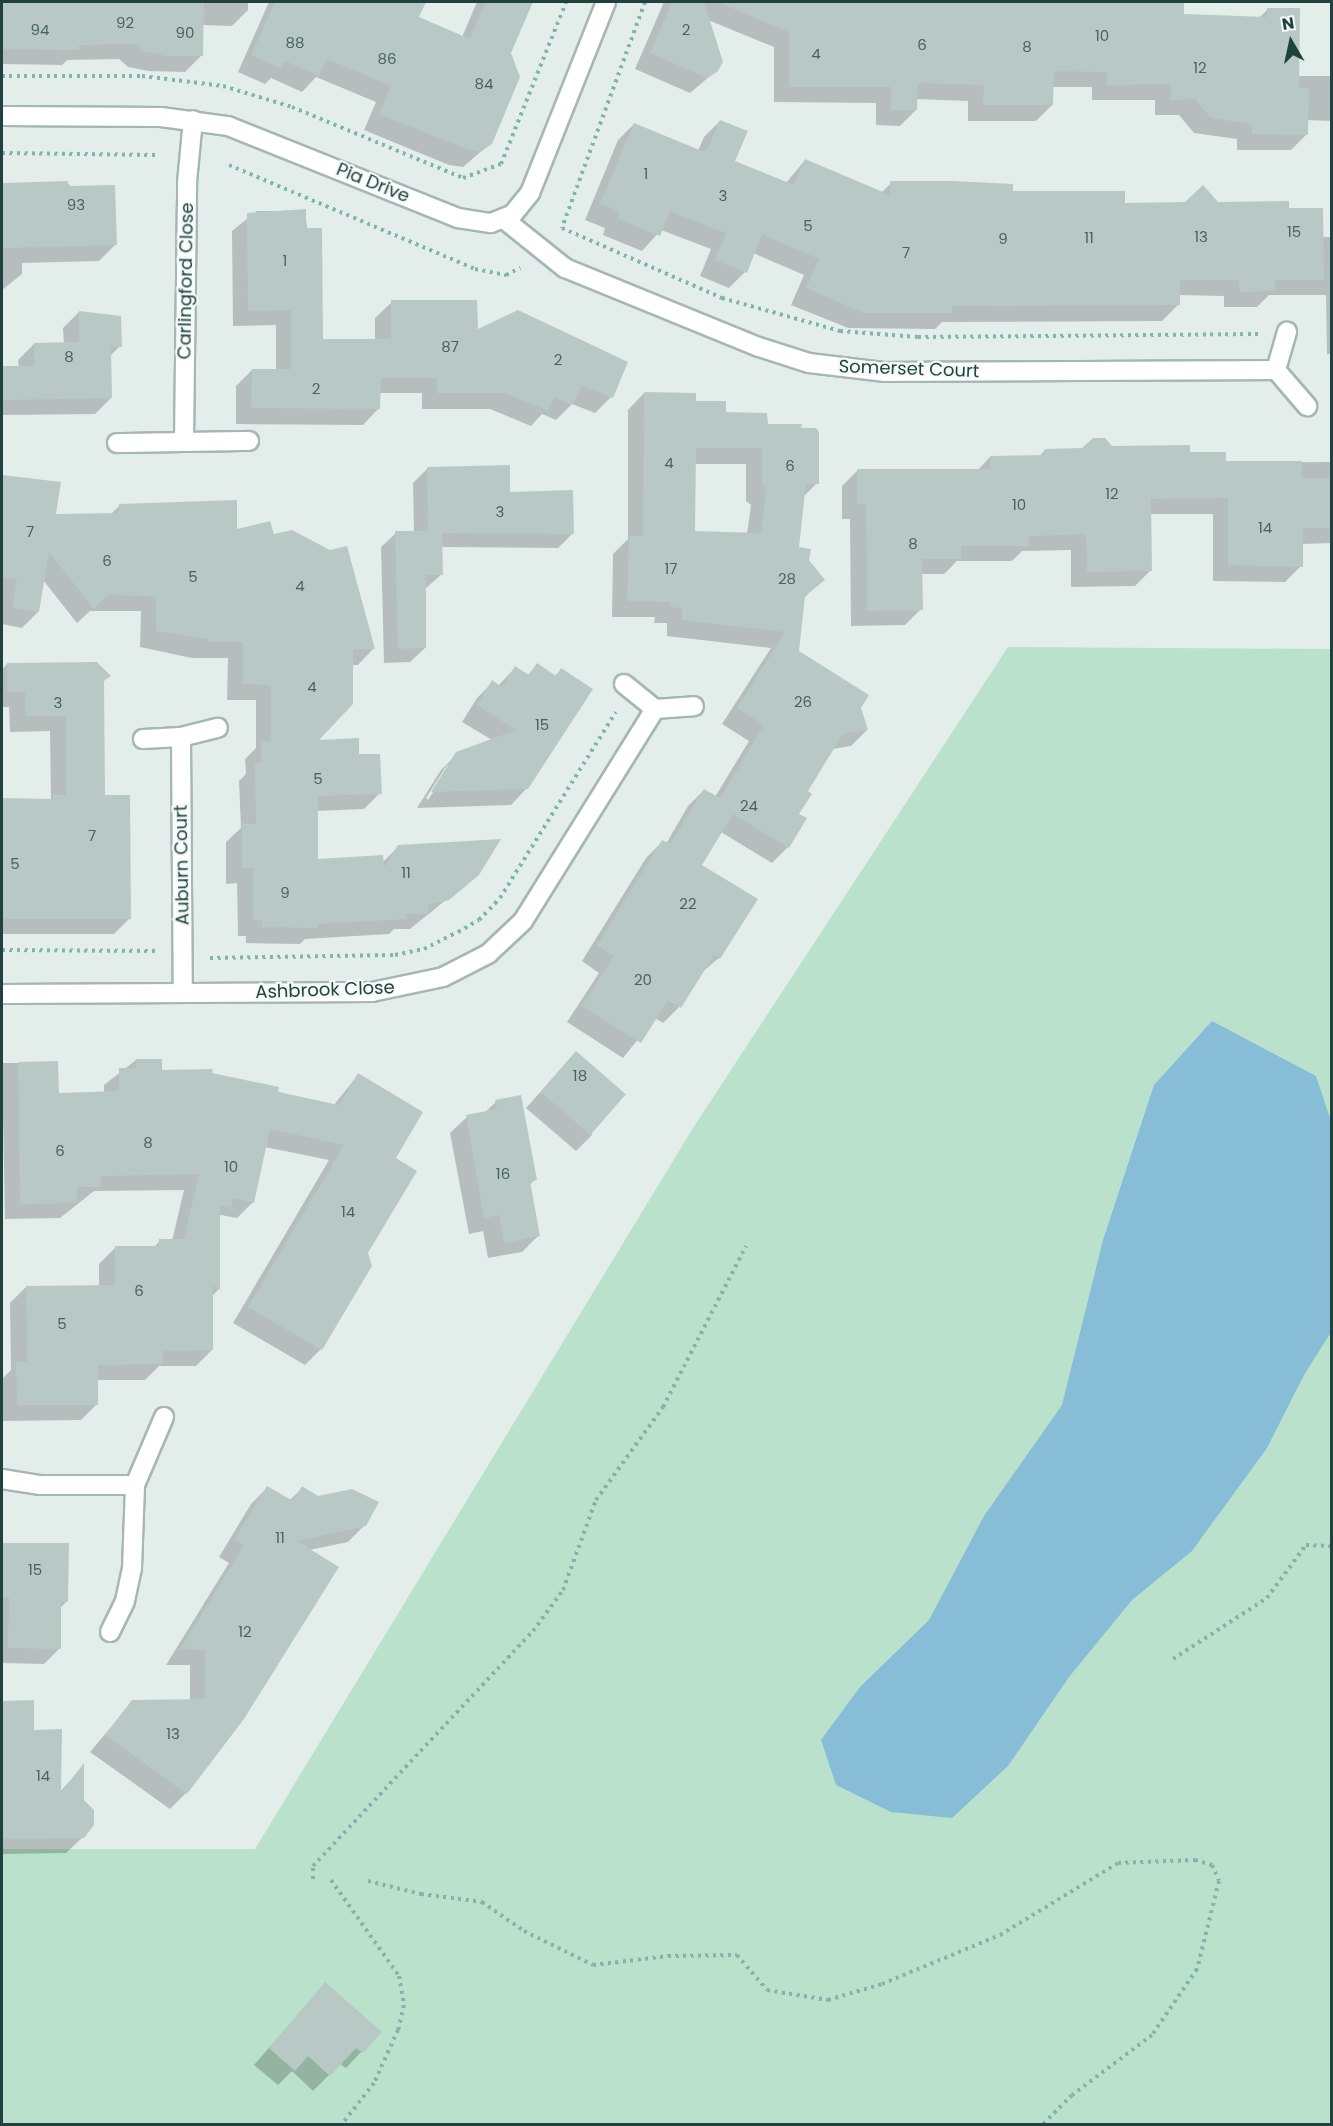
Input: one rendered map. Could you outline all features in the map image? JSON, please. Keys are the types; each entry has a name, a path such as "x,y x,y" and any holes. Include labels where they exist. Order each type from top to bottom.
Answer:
{"street":[{"path":"505,220 530,193 606,2"},
{"name":"Pia Drive","path":"2,116 193,120 256,136 458,218 485,223 505,220"},
{"name":"Carlingford Close","path":"184,442 187,182 193,120"},
{"name":"Somerset Court","path":"505,220 565,268 759,347 809,363 913,372 1276,370"},
{"path":"1286,335 1276,370 1307,406"},
{"path":"117,443 249,441"},
{"path":"627,686 655,709 694,706"},
{"name":"Ashbrook Close","path":"2,994 397,989 443,977 478,960 507,938 538,902 655,709"},
{"path":"143,739 181,737 218,728"},
{"name":"Auburn Court","path":"181,737 183,993"},
{"path":"110,1632 125,1601 132,1568 135,1485 164,1417"},
{"path":"2,1479 41,1485 135,1485"}],"path":[{"path":"2,76 142,76 223,86 292,107 463,178 501,164 566,2"},
{"path":"645,2 562,228 722,298 840,331 918,337 1286,335"},
{"path":"2,153 157,155"},
{"path":"229,165 476,269 506,275 520,268"},
{"path":"206,958 395,955 444,940 479,920 500,898 627,686"},
{"path":"2,950 165,951"},
{"path":"313,1879 314,1866 533,1631 563,1590 596,1500 663,1407 746,1246"},
{"path":"1173,1659 1268,1598 1306,1545 1332,1546"},
{"path":"368,1881 421,1894 482,1902 524,1931 593,1965 668,1956 737,1955 767,1990 828,2000 882,1984 1000,1935 1118,1863 1196,1860 1212,1865 1219,1881 1197,1969 1152,2036 1072,2095 1042,2124"},
{"path":"331,1880 399,1976 404,2005 398,2030 374,2083 342,2124"}],"green space":[{"path":"1008,647 1331,649 1331,2124 2,2124 2,1849 255,1849 693,1128"}],"water":[{"path":"1212,1021 1316,1076 1331,1121 1331,1332 1304,1375 1267,1448 1192,1551 1132,1600 1069,1677 1008,1766 952,1818 891,1812 836,1785 821,1740 860,1687 929,1620 984,1516 1062,1405 1103,1240 1154,1085"}],"building":[{"path":"2,2 204,2 203,56 166,56 144,51 136,44 79,45 79,50 2,49"},
{"path":"275,2 426,2 419,17 470,39 486,2 533,2 511,53 520,77 492,144 480,152 466,149 379,114 391,86 327,59 319,76 285,61 282,69 251,55"},
{"path":"672,2 704,2 723,62 717,72 707,78 650,53"},
{"path":"718,2 1184,2 1184,14 1267,17 1267,8 1300,8 1299,88 1309,88 1308,135 1252,134 1252,124 1211,118 1195,99 1171,100 1171,84 1107,85 1107,72 1054,71 1053,105 983,105 984,85 918,83 917,110 891,110 891,87 789,87 789,32"},
{"path":"720,120 748,131 735,161 794,185 805,159 890,195 890,181 953,181 1013,184 1013,191 1125,191 1125,203 1185,202 1203,185 1218,202 1289,201 1289,208 1323,208 1324,280 1275,280 1275,291 1240,292 1239,280 1180,280 1180,305 952,306 952,313 864,313 806,288 819,259 762,234 747,273 715,260 726,233 670,211 660,236 618,219 620,212 600,203 634,123 702,151 707,150"},
{"path":"68,181 68,186 115,185 117,245 2,248 2,183"},
{"path":"306,209 306,228 322,228 323,339 391,339 391,300 477,300 478,329 518,310 628,362 613,398 581,385 573,405 554,397 548,411 506,393 437,393 437,378 381,378 380,409 251,408 252,369 291,369 291,310 248,311 247,213"},
{"path":"79,311 121,316 122,347 111,347 112,398 2,400 2,366 34,366 34,343 79,342"},
{"path":"644,392 696,393 696,401 726,401 726,412 767,413 768,424 802,424 801,428 816,428 819,432 819,484 806,484 799,547 811,549 809,560 825,580 805,596 799,651 869,695 861,708 868,730 843,734 808,791 812,794 799,814 807,818 789,848 733,814 702,865 758,899 720,959 714,955 681,1008 668,1000 641,1043 582,1006 614,956 597,945 662,840 670,844 704,789 720,798 764,725 737,708 785,632 682,620 682,608 670,607 670,602 627,601 629,536 643,536","holes":["696,448 762,448 762,484 766,489 761,533 695,531"]},
{"path":"1093,438 1105,438 1112,446 1190,445 1190,452 1226,452 1226,461 1302,461 1302,478 1332,478 1332,528 1303,528 1303,567 1228,565 1228,498 1151,499 1152,571 1087,572 1086,534 1029,536 1029,546 961,546 961,559 922,559 923,610 867,611 866,504 857,504 857,469 990,469 990,456 1045,455 1045,449 1082,448"},
{"path":"510,465 510,492 573,490 574,534 442,533 443,575 426,575 426,648 398,649 395,531 428,531 427,467"},
{"path":"2,475 61,482 56,514 118,513 119,504 237,500 237,529 270,521 274,534 292,530 330,550 347,546 375,649 353,649 353,704 319,740 359,738 359,754 380,754 382,794 318,796 318,859 383,855 384,867 398,845 501,839 479,875 449,900 428,905 428,914 406,914 407,919 318,924 318,928 262,927 262,920 253,920 253,868 242,868 242,824 256,824 255,763 261,763 261,741 271,741 271,685 243,684 243,642 207,642 208,639 156,631 156,596 107,595 94,609 49,552 39,612 12,608 17,579 2,577"},
{"path":"97,662 111,676 104,681 105,795 130,795 131,919 2,919 2,798 53,799 53,795 66,795 66,716 25,716 25,692 7,692 7,663"},
{"path":"537,663 556,676 561,668 593,689 528,789 431,792 456,752 516,730 477,705 492,680 502,687 515,666 529,675"},
{"path":"576,1051 626,1094 590,1135 541,1092"},
{"path":"136,1059 162,1059 162,1070 213,1069 212,1073 279,1087 278,1092 339,1105 358,1073 423,1112 396,1158 417,1171 368,1253 372,1266 322,1350 248,1307 344,1145 270,1129 254,1203 233,1198 231,1208 220,1205 220,1290 213,1286 213,1350 163,1351 163,1364 98,1365 98,1405 17,1405 16,1362 27,1362 26,1286 115,1285 115,1246 159,1246 159,1239 184,1239 199,1174 101,1176 101,1187 77,1187 77,1203 20,1204 18,1062 58,1061 59,1093 119,1091 119,1068 136,1068"},
{"path":"521,1095 537,1180 530,1181 540,1236 504,1243 499,1215 484,1218 466,1115 497,1109 495,1100"},
{"path":"267,1486 293,1501 302,1486 318,1496 352,1489 379,1502 366,1526 297,1541 339,1567 244,1719 187,1794 105,1735 132,1700 205,1699 205,1650 180,1649 244,1546 234,1540"},
{"path":"2,1543 69,1543 68,1602 61,1602 61,1649 8,1648 9,1597 2,1597"},
{"path":"34,1700 34,1730 62,1729 61,1793 84,1763 84,1800 94,1810 94,1825 84,1838 2,1839 2,1701"},
{"path":"325,1982 382,2032 363,2053 356,2048 330,2076 308,2056 295,2071 269,2048"}]}
